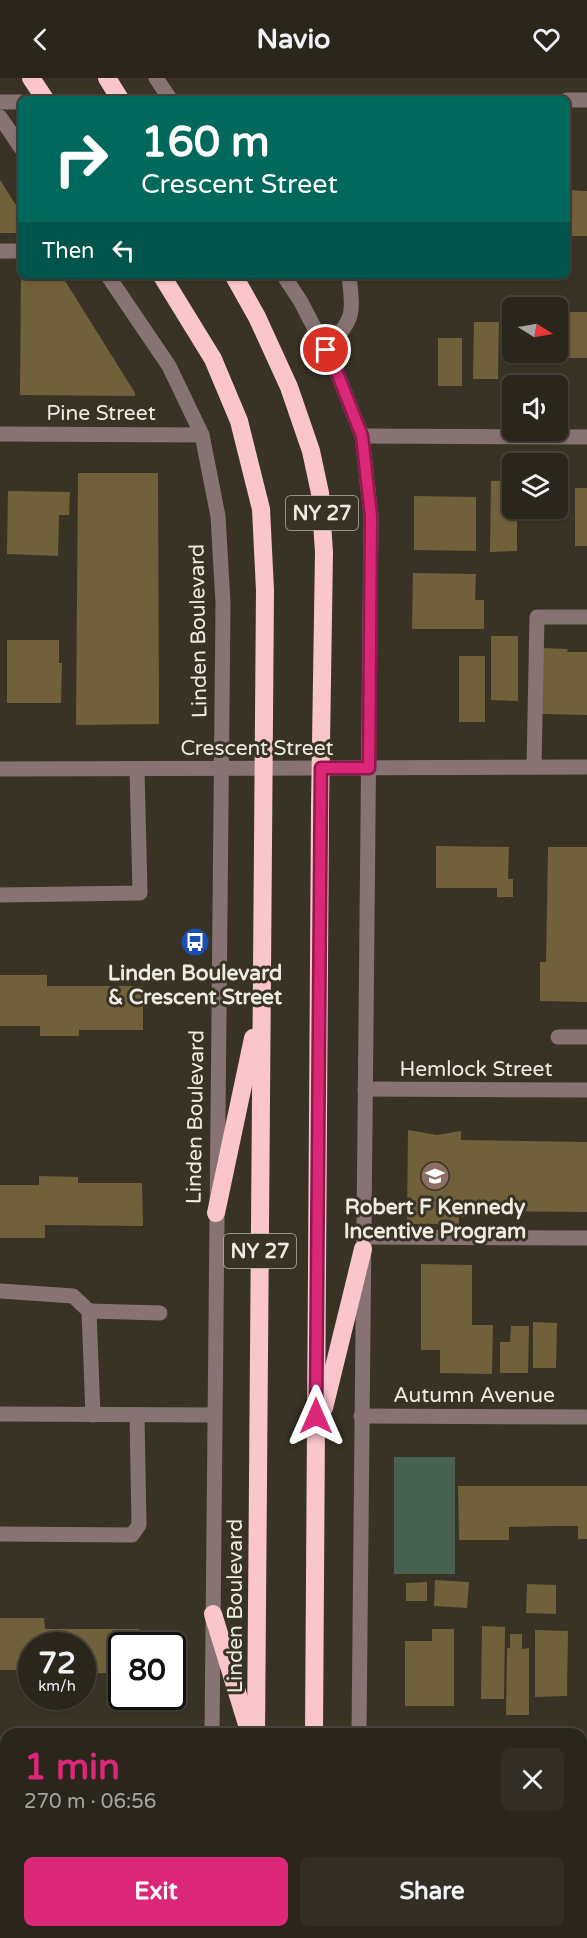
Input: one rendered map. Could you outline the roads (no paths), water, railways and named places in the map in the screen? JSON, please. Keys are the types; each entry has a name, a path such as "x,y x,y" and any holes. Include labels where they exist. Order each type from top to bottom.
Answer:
{"highway":[{"path":"31,78 43,96"},
{"path":"106,78 118,96"},
{"name":"Linden Boulevard","path":"164,279 213,359 239,421 261,509 265,590 256,1728"},
{"name":"NY 27","path":"236,279 257,317 289,387 311,451 320,493 324,552 314,1728"},
{"path":"216,1213 261,998"},
{"path":"316,1439 363,1243"},
{"path":"213,1614 248,1728"}],"street":[{"path":"156,78 168,96"},
{"path":"570,100 587,100"},
{"path":"0,102 18,102"},
{"path":"0,117 18,144"},
{"path":"0,251 18,251"},
{"name":"Linden Boulevard","path":"110,279 169,366 202,435 218,516 222,603 212,1728"},
{"path":"286,279 301,302 336,370 362,436 371,516 359,1728"},
{"path":"326,350 350,322 352,302 349,279"},
{"name":"Pine Street","path":"0,434 202,435"},
{"path":"362,436 587,437"},
{"path":"534,767 537,617 587,617"},
{"name":"Crescent Street","path":"0,769 587,767"},
{"path":"0,895 141,893 137,769"},
{"path":"558,1037 587,1037"},
{"name":"Hemlock Street","path":"365,1089 587,1090"},
{"path":"363,1243 587,1238"},
{"path":"0,1291 73,1296 89,1311 160,1313"},
{"path":"89,1311 93,1414"},
{"path":"0,1414 214,1415"},
{"path":"0,1534 132,1535 139,1525 136,1415"},
{"name":"Autumn Avenue","path":"361,1416 587,1417"}],"place":[{"name":"Linden Boulevard & Crescent Street","path":"195,942"},
{"name":"Robert F Kennedy Incentive Program","path":"435,1176"}]}
